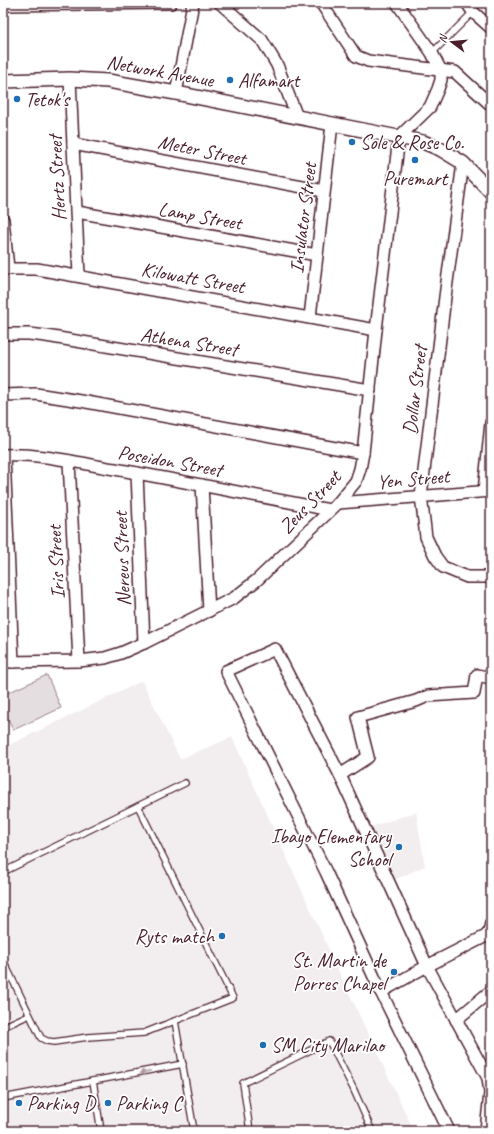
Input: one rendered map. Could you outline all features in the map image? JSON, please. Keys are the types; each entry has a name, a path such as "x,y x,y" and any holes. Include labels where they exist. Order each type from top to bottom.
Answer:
{"street":[{"path":"3,5 171,3"},
{"path":"176,93 193,3"},
{"path":"220,3 262,40 277,65 297,117"},
{"path":"321,3 356,56 368,60 454,72 491,105"},
{"path":"397,3 432,53 442,71 438,89 430,107 399,137"},
{"path":"470,8 491,28"},
{"name":"Network Avenue","path":"3,81 70,79 108,81 423,142 463,163 491,192"},
{"name":"Hertz Street","path":"70,79 79,276"},
{"name":"Insulator Street","path":"310,318 332,124"},
{"name":"Zeus Street","path":"8,662 79,661 105,658 144,643 234,598 257,580 334,507 356,481 363,452 399,137"},
{"name":"Meter Street","path":"73,144 324,191"},
{"name":"Dollar Street","path":"463,163 445,296 421,496 426,537 442,567 467,577 491,577"},
{"name":"Lamp Street","path":"77,212 317,255"},
{"path":"3,220 5,268"},
{"name":"Kilowatt Street","path":"5,268 37,269 79,276 376,330"},
{"name":"Athena Street","path":"3,334 29,334 46,336 370,390"},
{"path":"3,395 36,394 81,401 363,452"},
{"path":"487,491 491,423"},
{"name":"Poseidon Street","path":"4,455 20,454 69,461 334,507"},
{"path":"4,455 8,662"},
{"name":"Iris Street","path":"69,461 79,661"},
{"name":"Nereus Street","path":"137,473 144,643"},
{"path":"202,485 209,611"},
{"name":"Yen Street","path":"334,507 421,496 487,491"},
{"path":"449,1131 381,992 326,872 226,671 275,649 340,775 427,966 488,1078 490,1093 486,1131"},
{"path":"340,775 368,757 358,717 416,701 428,696 474,693 477,675 491,678"},
{"path":"381,992 427,966 486,936 489,932 491,923"},
{"path":"456,1020 491,992"}],"lane":[{"path":"432,53 470,8"},
{"path":"3,872 185,783"},
{"path":"3,960 41,1038 46,1041 54,1042 88,1037 144,1033 233,998 138,806"},
{"path":"3,1027 29,1015"},
{"path":"175,1021 194,1131"},
{"path":"250,1131 243,1083 329,1041 372,1131"},
{"path":"3,1098 183,1064"},
{"path":"93,1081 101,1131"}],"shaded area":[{"path":"47,675 61,708 13,730 3,708 3,695"},
{"path":"142,681 180,759 232,737 338,970 414,1131 3,1131 3,748"},
{"name":"Ibayo Elementary School","path":"416,812 425,866 392,881 368,828"}],"place":[{"name":"Alfamart","path":"230,80"},
{"name":"Tetok's","path":"17,99"},
{"name":"Sole & Rose Co.","path":"352,142"},
{"name":"Puremart","path":"415,160"},
{"name":"Ibayo Elementary School","path":"399,847"},
{"name":"Ryts match","path":"222,936"},
{"name":"St. Martin de Porres Chapel","path":"394,972"},
{"name":"SM City Marilao","path":"263,1045"},
{"name":"Parking D","path":"19,1103"},
{"name":"Parking C","path":"108,1103"}]}
